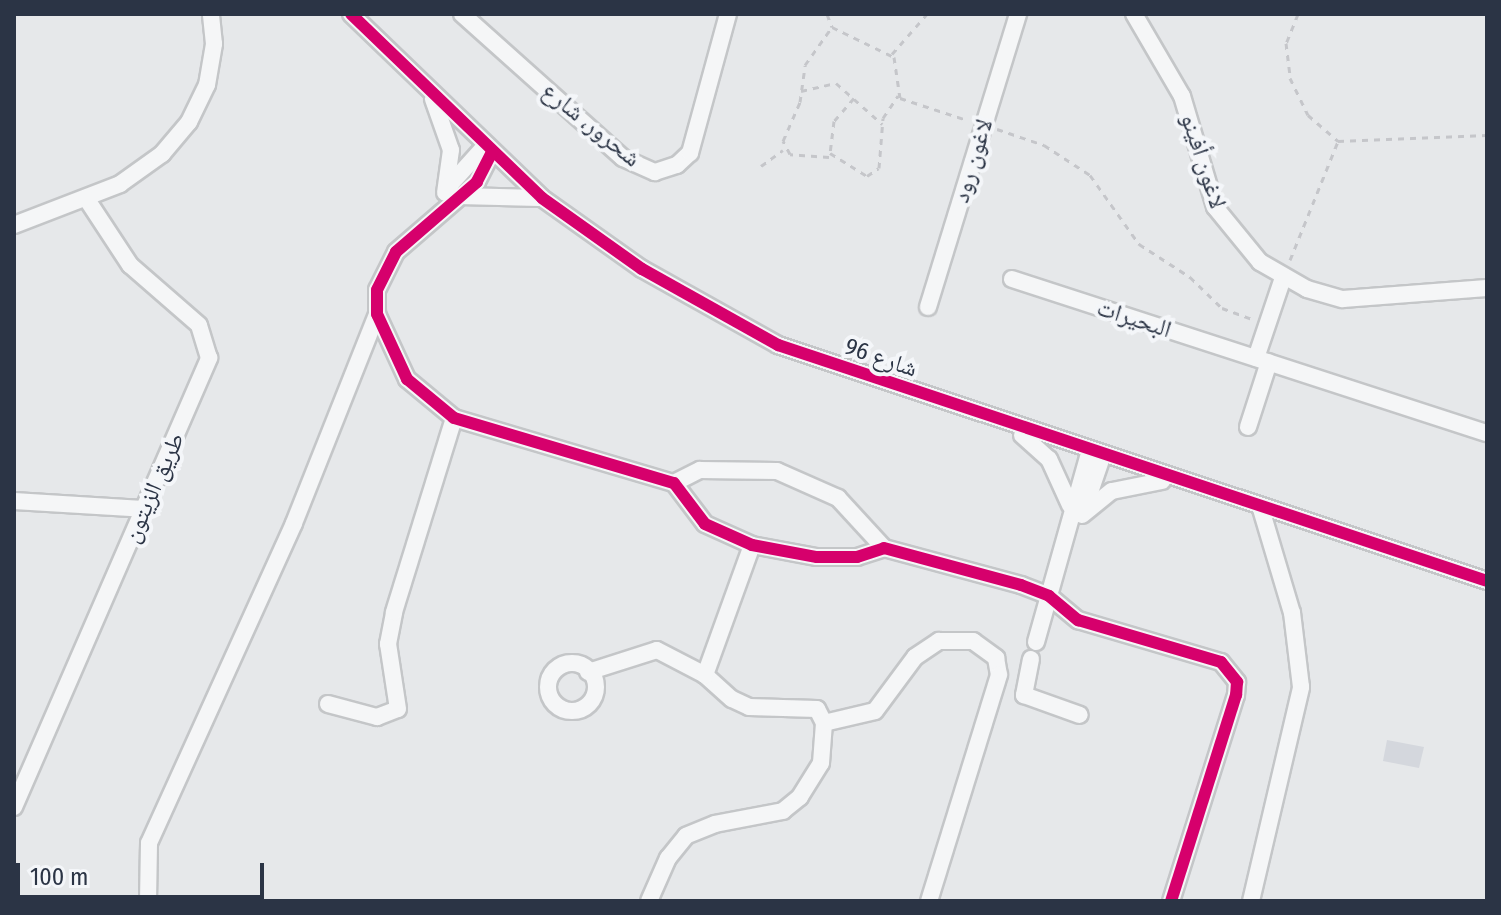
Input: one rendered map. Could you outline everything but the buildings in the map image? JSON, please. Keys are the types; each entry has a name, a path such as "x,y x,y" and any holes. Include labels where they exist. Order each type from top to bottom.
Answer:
{"street":[{"path":"14,225 86,198 149,166 189,122 211,72 211,14"},
{"name":"شارع 96","path":"351,14 433,97 542,198 642,269 778,345 1015,429 1487,581"},
{"name":"شحرور، شارع","path":"462,14 623,158 655,172 677,165 690,153 728,14"},
{"name":"لاغون رود","path":"928,307 1018,14"},
{"name":"لاغون أفينو","path":"1134,14 1182,96 1215,207 1247,250 1283,278 1324,296 1360,301 1487,288"},
{"path":"433,97 451,150 451,194"},
{"path":"148,901 149,843 294,523 377,314 385,270 451,194 477,182 488,149"},
{"path":"451,194 498,192 542,198"},
{"name":"طريق الزيتون","path":"14,807 20,780 204,377 206,339 188,313 130,265 86,198"},
{"path":"1248,427 1268,324 1283,278"},
{"name":"البحيرات","path":"1012,279 1487,433"},
{"path":"377,314 407,379 454,418 674,483 705,524 752,545 817,557 857,557 884,548"},
{"path":"328,704 377,717 398,709 388,644 394,612 454,418"},
{"path":"1015,429 1049,459 1076,510"},
{"path":"1080,715 1024,695 1067,534 1095,455"},
{"path":"674,483 700,470 777,471 838,498 884,548 1049,596 1078,620 1221,662 1237,682 1171,901"},
{"path":"1076,510 1112,491 1170,480"},
{"path":"14,501 143,509"},
{"path":"1251,901 1301,687 1298,637 1261,509"},
{"path":"705,675 752,545"},
{"path":"824,723 875,711 915,657 939,641 973,641 996,658 999,675 929,901"},
{"path":"588,672 657,650 705,675 749,707 801,705 817,709 824,723 821,763 800,797 783,811 715,824 686,836 668,858 649,901"}],"path":[{"path":"827,14 832,27 892,54"},
{"path":"892,54 914,37 927,14"},
{"path":"1298,14 1286,43 1290,78 1308,115 1338,141 1487,135"},
{"path":"784,150 784,129 801,91 805,65 832,27"},
{"path":"761,166 784,150 831,157 856,174 873,174 879,168 882,124 898,95 892,54"},
{"path":"801,91 830,82 854,98 882,124"},
{"path":"898,95 1037,142 1090,175 1149,252 1190,277 1222,308 1268,324"},
{"path":"831,157 834,121 854,98"},
{"path":"1283,278 1338,141"}],"shaded area":[{"path":"1387,740 1424,747 1419,768 1383,761"}],"cycle path":[{"path":"351,14 542,198 642,269 778,345 1487,581"},
{"path":"492,152 477,182 396,252 377,290 377,314 407,379 454,418 674,483 705,524 752,545 817,557 857,557 884,548 1021,585 1049,596 1078,620 1221,662 1237,682 1236,695 1171,901"}]}
